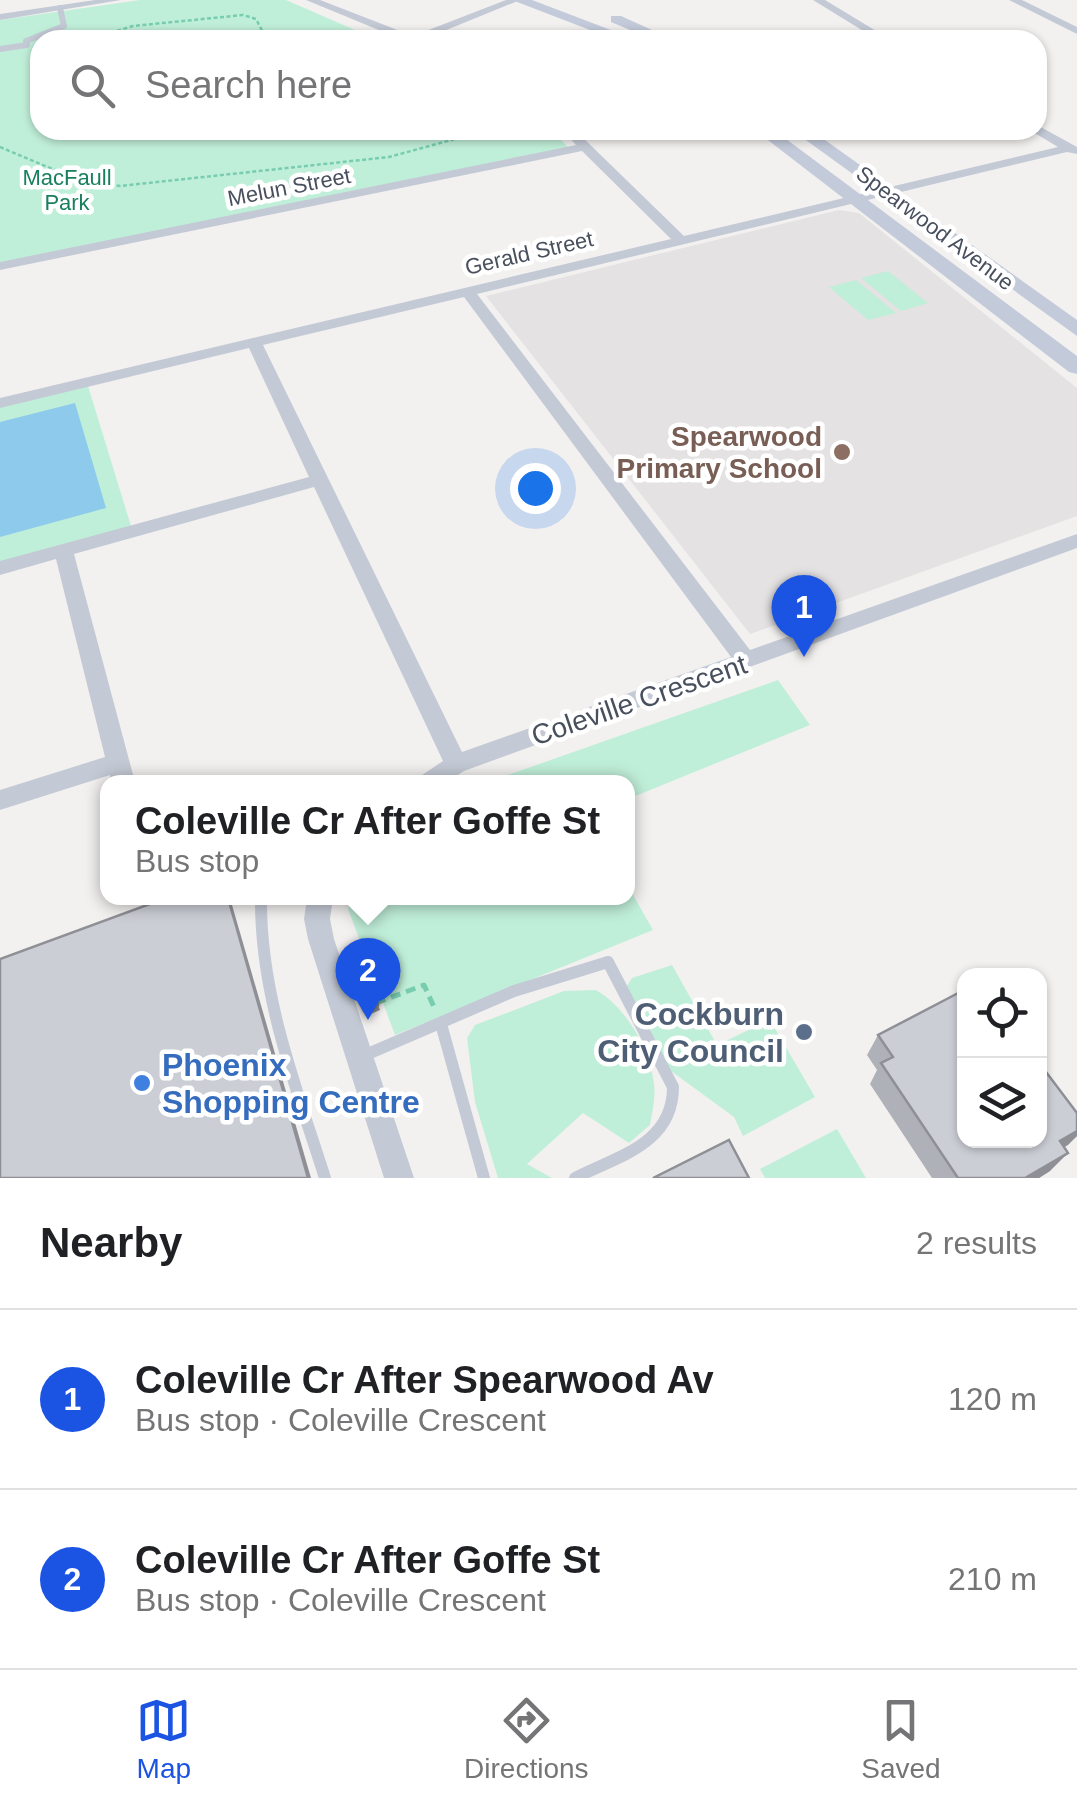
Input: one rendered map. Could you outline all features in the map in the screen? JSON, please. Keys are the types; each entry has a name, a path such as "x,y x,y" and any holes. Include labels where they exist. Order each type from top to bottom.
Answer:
{"main road":[{"path":"517,0 606,30"},
{"path":"563,0 643,30"},
{"path":"590,23 610,16"},
{"name":"Spearwood Avenue","path":"776,140 1077,366"},
{"name":"Spearwood Avenue","path":"814,140 1077,330"}],"street":[{"path":"9,0 15,14"},
{"path":"0,17 116,0"},
{"path":"311,0 387,30"},
{"path":"438,30 517,0"},
{"path":"818,0 869,30"},
{"path":"1014,0 1077,31"},
{"path":"1047,135 1073,150"},
{"path":"579,140 682,241"},
{"name":"Melun Street","path":"0,266 586,147"},
{"name":"Gerald Street","path":"0,403 854,198 1073,150"},
{"path":"467,291 746,661"},
{"path":"254,342 456,764"},
{"path":"0,568 320,480"},
{"name":"Coleville Crescent","path":"440,775 456,764 1077,541"},
{"path":"63,550 120,772"},
{"path":"0,800 100,777"},
{"path":"319,905 321,939 399,1178"}],"lane":[{"path":"54,30 64,26 60,8"},
{"path":"0,48 27,45 30,39"},
{"path":"260,905 258,927 286,1047 325,1178"},
{"path":"359,1058 484,1002 572,970 608,962 673,1086 673,1108 666,1124 646,1139 575,1178"},
{"path":"441,1024 484,1178"}],"path":[{"path":"120,30 243,14 256,20 262,30"},
{"path":"0,147 76,178 120,186 389,157 451,140"},
{"path":"376,1003 424,985 441,1024"}],"shaded area":[{"name":"Spearwood Primary School","path":"839,210 859,213 1077,388 1077,516 750,634 486,296"}],"green space":[{"name":"MacFaull Park","path":"140,0 286,0 355,30 30,30 30,140 561,140 568,147 0,264 0,20"},
{"path":"888,271 928,303 901,311 861,278"},
{"path":"856,280 896,313 868,320 829,287"},
{"path":"88,386 131,526 0,562 0,407"},
{"path":"778,680 810,725 635,796 635,775 508,775"},
{"path":"635,898 653,930 395,1035 349,905 635,905"},
{"path":"672,965 717,1045 770,1020 815,1097 743,1136 734,1117 671,1071 625,989 632,978"},
{"path":"596,990 626,1018 647,1057 654,1089 650,1125 629,1143 583,1113 527,1164 552,1178 498,1178 475,1102 467,1038 475,1025 564,991"},
{"path":"837,1129 866,1178 765,1178 760,1169"}],"water":[{"path":"75,403 106,508 0,537 0,422"}],"building":[{"name":"Phoenix Shopping Centre","path":"147,905 230,905 308,1178 0,1178 0,959"},
{"path":"369,982 378,1005 364,1011 355,988"},
{"path":"957,994 957,1148 1047,1148 1047,1073 1077,1113 1077,1131 1060,1141 1068,1153 1025,1178 958,1178 881,1063 893,1057 878,1035"},
{"path":"729,1140 749,1178 653,1178"}],"place":[{"name":"Spearwood Primary School","path":"842,452"},
{"name":"Coleville Cr After Spearwood Av","path":"804,657"},
{"name":"Coleville Cr After Goffe St","path":"368,1020"},
{"name":"Cockburn City Council","path":"804,1032"},
{"name":"Phoenix Shopping Centre","path":"142,1083"}]}
